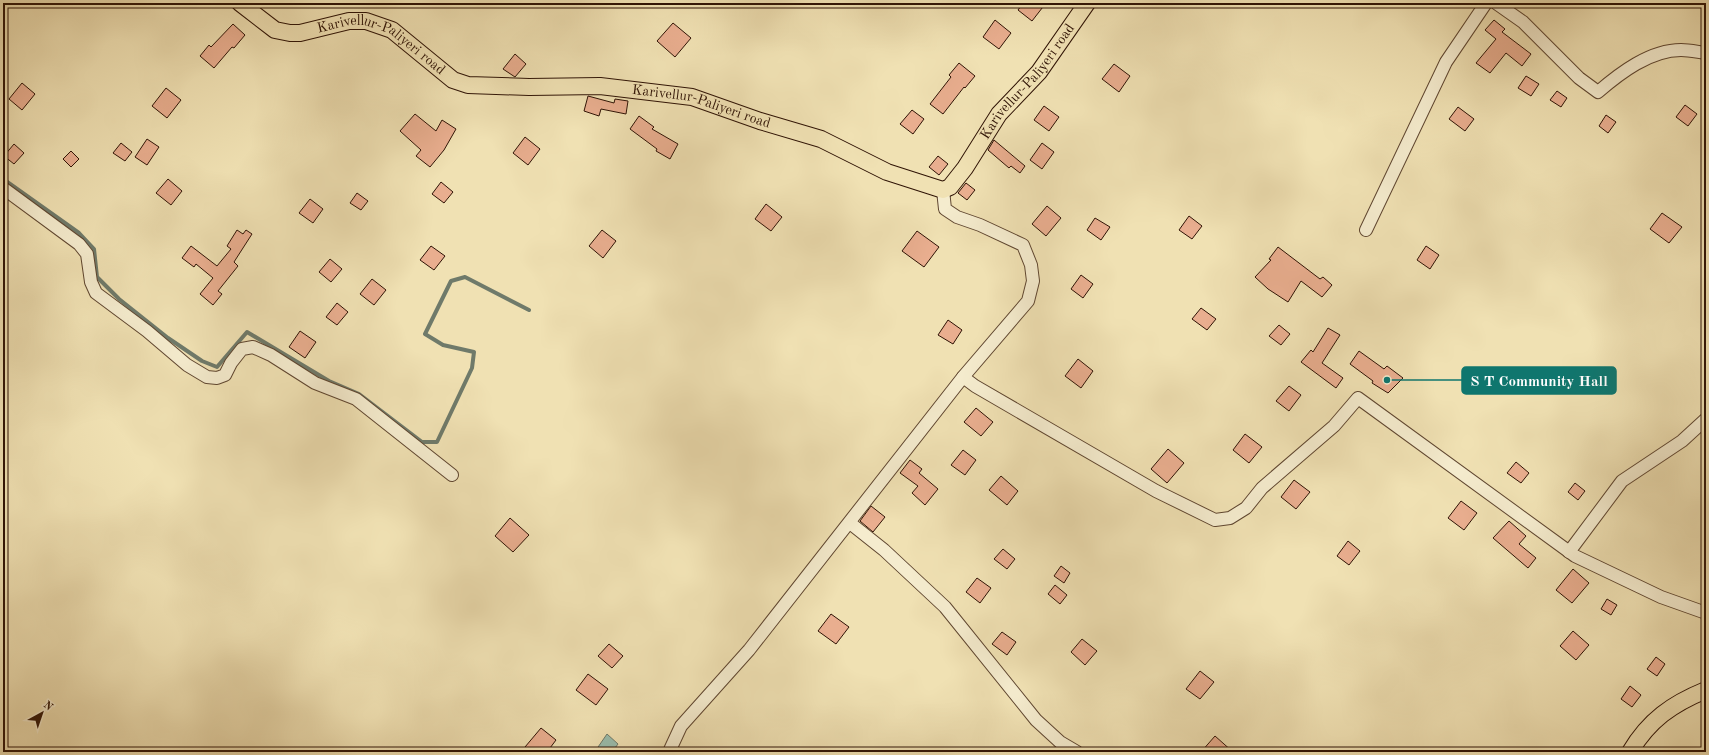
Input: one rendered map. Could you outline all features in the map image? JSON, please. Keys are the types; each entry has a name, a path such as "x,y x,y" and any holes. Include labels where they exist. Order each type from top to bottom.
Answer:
{"main road":[{"name":"Karivellur-Paliyeri road","path":"240,3 275,30 290,33 300,33 349,21 366,21 392,30 453,80 468,85 529,87 600,86 692,97 760,121 820,139 887,172 943,190 950,188 965,168 999,114 1039,72 1087,3"},
{"path":"1630,752 1649,724 1680,702 1706,690"}],"street":[{"path":"1366,230 1446,62 1486,3"},
{"path":"1496,3 1523,22 1579,78 1598,92 1621,72 1652,56 1679,50 1706,53"},
{"path":"3,188 79,244 87,254 91,282 96,293 147,331 187,365 207,377 217,378 225,375 231,362 242,349 253,347 271,355 315,383 356,399 452,474"},
{"path":"669,752 681,726 749,650 850,523 962,377 1028,301 1033,281 1031,265 1024,245 980,225 957,217 945,209 943,190"},
{"path":"962,377 1156,491 1215,520 1230,518 1246,508 1262,488 1334,426 1358,398 1569,552 1661,597 1706,613"},
{"path":"1569,552 1622,481 1682,441 1706,419"},
{"path":"850,523 884,550 945,607 1036,720 1060,742 1077,752"}],"shaded area":[{"path":"607,734 618,744 612,752 599,752 596,750"}],"building":[{"path":"1023,3 1046,3 1032,21 1018,10"},
{"path":"995,20 1011,33 999,49 983,37"},
{"path":"1494,20 1505,29 1502,32 1531,54 1522,66 1506,53 1490,73 1476,63 1496,39 1485,30"},
{"path":"673,23 691,38 675,57 657,41"},
{"path":"233,24 245,35 234,48 232,47 214,68 200,56 209,45 211,47"},
{"path":"515,54 526,64 515,77 503,69"},
{"path":"959,63 975,76 965,88 964,87 943,114 930,104 951,77 949,75"},
{"path":"1114,64 1130,76 1119,92 1102,79"},
{"path":"1526,76 1539,84 1531,96 1518,88"},
{"path":"22,83 35,94 22,110 9,99"},
{"path":"166,88 181,100 167,118 152,106"},
{"path":"1557,91 1567,98 1561,107 1550,100"},
{"path":"588,96 614,103 615,99 628,101 626,114 601,109 599,116 584,111"},
{"path":"1685,105 1697,114 1688,126 1676,117"},
{"path":"1044,106 1059,117 1049,131 1034,120"},
{"path":"1458,107 1474,119 1465,131 1449,119"},
{"path":"912,110 924,119 913,134 900,124"},
{"path":"415,114 436,131 442,120 456,129 444,150 430,167 416,156 421,150 400,131"},
{"path":"1606,115 1616,122 1608,133 1599,126"},
{"path":"639,116 654,127 652,129 678,144 670,159 656,151 657,149 630,129"},
{"path":"525,137 540,149 528,165 513,153"},
{"path":"147,139 159,147 147,165 135,157"},
{"path":"994,140 1025,166 1020,173 1011,166 1009,168 988,150"},
{"path":"121,143 132,152 125,161 113,153"},
{"path":"1042,143 1054,152 1042,169 1030,160"},
{"path":"14,144 24,153 14,164 4,156"},
{"path":"71,151 79,159 71,167 63,159"},
{"path":"938,156 948,164 939,175 929,167"},
{"path":"168,179 182,191 171,205 156,193"},
{"path":"441,182 453,192 444,203 432,194"},
{"path":"966,183 975,190 967,200 958,193"},
{"path":"357,193 368,201 361,210 350,203"},
{"path":"310,199 323,209 313,223 299,213"},
{"path":"766,204 782,217 771,231 755,219"},
{"path":"1047,206 1061,218 1046,236 1032,224"},
{"path":"1662,213 1682,227 1669,243 1650,229"},
{"path":"1189,216 1202,226 1192,239 1179,230"},
{"path":"1095,218 1110,227 1101,240 1087,230"},
{"path":"237,230 243,234 246,230 252,234 234,262 238,266 218,291 222,294 213,305 200,294 213,278 196,264 194,267 182,258 191,246 217,266 231,249 227,246"},
{"path":"602,230 616,241 603,258 589,246"},
{"path":"917,231 939,247 924,267 902,251"},
{"path":"431,246 445,256 434,270 420,260"},
{"path":"1426,246 1439,255 1430,269 1417,260"},
{"path":"1278,247 1320,279 1323,277 1332,285 1322,297 1301,281 1288,302 1268,289 1255,277 1271,260 1269,259"},
{"path":"330,259 342,269 331,282 319,272"},
{"path":"1081,275 1093,284 1083,298 1071,289"},
{"path":"372,279 386,290 374,305 360,294"},
{"path":"337,303 348,312 337,325 326,317"},
{"path":"1201,308 1216,319 1207,330 1192,319"},
{"path":"948,320 962,330 953,344 938,335"},
{"path":"1279,325 1290,334 1281,345 1269,336"},
{"path":"1328,328 1340,335 1322,363 1343,378 1336,388 1301,362 1311,350 1313,352"},
{"path":"300,331 316,342 305,358 289,347"},
{"path":"1359,351 1384,369 1387,366 1403,378 1388,393 1372,383 1373,381 1350,364"},
{"path":"1078,359 1093,371 1081,388 1065,376"},
{"path":"1289,386 1301,395 1289,411 1276,401"},
{"path":"976,408 993,422 981,436 964,422"},
{"path":"1245,434 1262,447 1249,463 1233,450"},
{"path":"1168,449 1184,463 1167,483 1151,469"},
{"path":"963,450 976,460 965,475 951,465"},
{"path":"910,460 922,469 919,473 938,489 925,505 912,493 918,486 900,473"},
{"path":"1516,462 1529,473 1521,483 1507,473"},
{"path":"1001,476 1018,491 1007,505 989,490"},
{"path":"1294,480 1310,492 1296,509 1281,497"},
{"path":"1575,483 1585,491 1578,500 1568,492"},
{"path":"1461,501 1477,513 1464,530 1448,518"},
{"path":"871,506 885,517 873,532 860,521"},
{"path":"510,518 529,535 513,552 495,536"},
{"path":"1509,521 1526,536 1519,544 1536,558 1528,568 1493,538"},
{"path":"1348,541 1360,551 1349,565 1337,556"},
{"path":"1003,549 1015,559 1007,569 994,559"},
{"path":"1061,566 1070,573 1064,583 1054,576"},
{"path":"1573,569 1589,583 1572,603 1556,590"},
{"path":"977,578 991,588 980,603 966,592"},
{"path":"1055,585 1067,595 1060,604 1048,594"},
{"path":"1607,599 1617,605 1611,615 1601,609"},
{"path":"831,614 849,627 836,644 818,631"},
{"path":"1573,631 1589,645 1576,660 1560,646"},
{"path":"1002,632 1016,642 1007,655 992,644"},
{"path":"1082,639 1097,651 1085,665 1071,652"},
{"path":"609,644 623,656 612,668 598,656"},
{"path":"1656,657 1665,664 1657,676 1647,669"},
{"path":"1200,671 1214,682 1200,699 1186,689"},
{"path":"588,674 608,689 596,705 576,690"},
{"path":"1630,686 1641,695 1632,707 1621,699"},
{"path":"541,728 556,740 547,752 531,752 525,747"},
{"path":"1215,736 1233,752 1201,752"}],"waterway":[{"path":"3,179 79,233 94,249 97,277 119,299 168,338 202,361 217,367 247,332 329,381 359,394 422,442 437,442 472,368 474,352 443,345 425,334 451,281 465,277 529,310"}],"place":[{"name":"S T Community Hall","path":"1387,380"}]}
